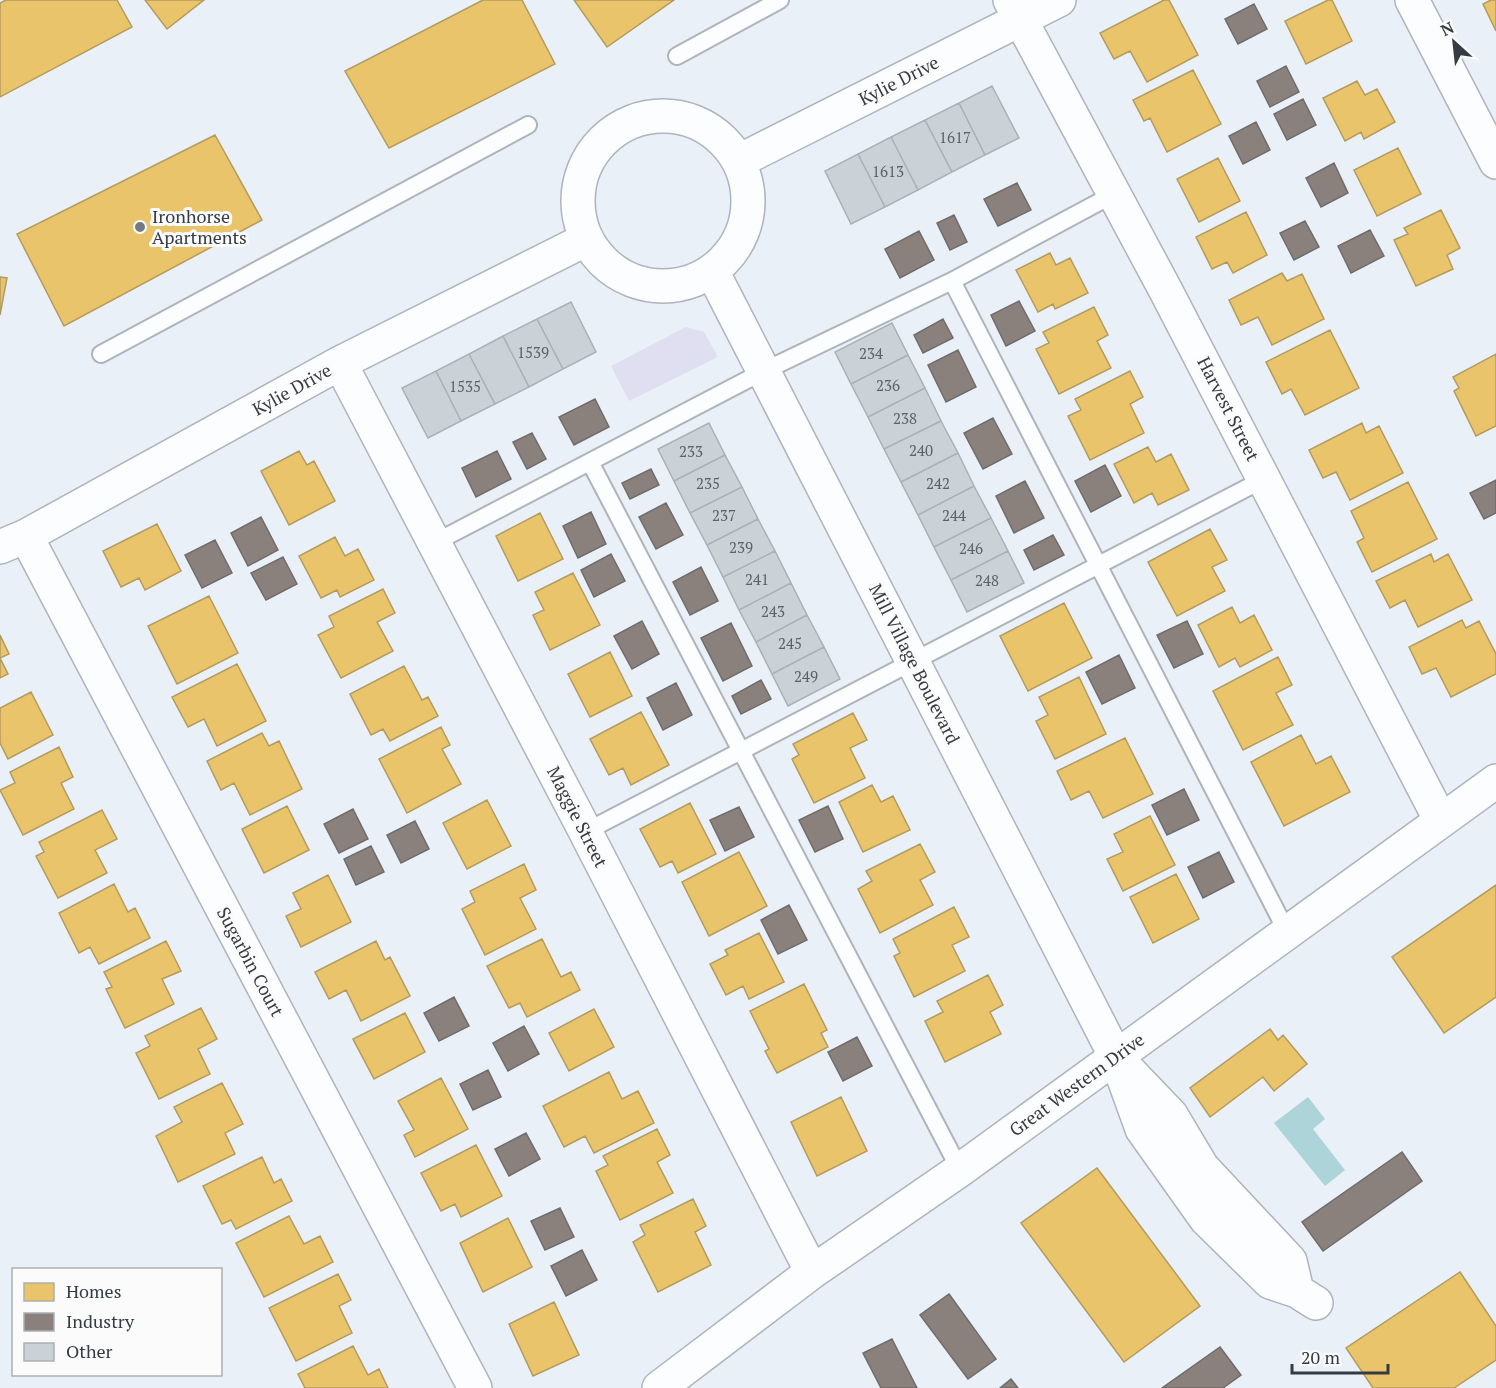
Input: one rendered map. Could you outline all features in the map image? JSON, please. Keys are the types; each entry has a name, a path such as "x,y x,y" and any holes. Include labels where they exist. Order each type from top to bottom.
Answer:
{"street":[{"name":"Kylie Drive","path":"739,161 1015,10 1059,0"},
{"path":"1412,0 1496,162"},
{"name":"Harvest Street","path":"1015,10 1264,479 1441,821"},
{"path":"652,116 682,117 709,128 731,148 739,161 749,198 745,228 730,254 712,271 678,285 648,285 620,275 597,256 582,230 577,195 584,166 601,141 625,124 652,116"},
{"name":"Kylie Drive","path":"13,541 340,363 587,239"},
{"name":"Mill Village Boulevard","path":"712,271 1116,1056 1142,1129 1206,1219 1270,1282 1307,1297"},
{"name":"Maggie Street","path":"340,363 812,1272"},
{"name":"Sugarbin Court","path":"13,541 475,1388"},
{"name":"Great Western Drive","path":"659,1388 812,1272 960,1170 1496,781"}],"lane":[{"path":"676,56 780,0"},
{"path":"101,354 528,125"},
{"path":"434,543 764,371 952,281 1114,194"},
{"path":"952,281 1287,932"},
{"path":"590,462 960,1170"},
{"path":"585,832 1264,479"}],"shaded area":[{"path":"686,327 704,332 718,357 629,401 611,366"},
{"path":"1308,1097 1325,1119 1313,1129 1345,1170 1325,1186 1274,1123"}],"building: Homes":[{"path":"6,0 117,0 132,27 0,97 0,3"},
{"path":"145,0 204,0 167,29"},
{"path":"483,0 522,0 555,64 389,148 345,71"},
{"path":"574,0 674,0 607,47"},
{"path":"1164,0 1169,0 1198,55 1147,82 1130,51 1114,59 1100,33"},
{"path":"1332,0 1352,41 1306,64 1285,21"},
{"path":"1496,0 1496,31 1483,4"},
{"path":"1193,70 1221,124 1167,152 1150,118 1144,121 1133,100"},
{"path":"1357,81 1365,95 1377,89 1395,122 1364,139 1361,132 1345,141 1323,98"},
{"name":"Ironhorse Apartments","path":"215,135 262,220 64,326 17,234"},
{"path":"1398,148 1421,194 1377,216 1354,170"},
{"path":"1218,158 1240,201 1199,222 1177,179"},
{"path":"1441,210 1460,248 1447,255 1453,269 1416,286 1394,240 1408,234 1404,228"},
{"path":"1246,212 1267,255 1233,273 1227,262 1212,269 1196,237"},
{"path":"1050,253 1056,265 1070,258 1088,293 1055,309 1053,304 1038,312 1016,270"},
{"path":"1282,273 1287,281 1302,274 1324,319 1272,345 1258,317 1241,325 1229,300"},
{"path":"0,277 7,278 0,315"},
{"path":"1094,307 1108,335 1097,341 1111,368 1059,394 1036,349 1049,343 1043,332"},
{"path":"1330,330 1359,388 1305,415 1291,389 1282,394 1266,362"},
{"path":"1496,354 1496,426 1476,436 1454,391 1459,388 1453,377"},
{"path":"1130,371 1143,397 1130,404 1144,433 1090,460 1068,416 1081,410 1075,399"},
{"path":"1362,423 1366,433 1379,426 1403,473 1350,500 1336,472 1323,478 1309,450"},
{"path":"1148,447 1156,462 1171,454 1189,490 1158,505 1152,493 1134,503 1114,464"},
{"path":"299,451 307,465 314,461 335,501 289,525 261,471"},
{"path":"1408,482 1437,539 1372,572 1357,542 1364,538 1351,511"},
{"path":"540,513 563,559 518,581 496,536"},
{"path":"157,524 181,571 145,590 139,578 121,587 103,551"},
{"path":"1210,529 1227,560 1212,567 1225,591 1177,616 1148,562"},
{"path":"335,537 345,556 358,549 374,580 340,597 337,590 321,598 299,556"},
{"path":"1431,554 1434,562 1448,554 1472,600 1418,627 1405,600 1390,608 1376,581"},
{"path":"573,573 600,625 550,650 533,615 544,610 535,592"},
{"path":"383,589 395,613 377,622 393,651 341,678 318,635 334,627 329,616"},
{"path":"209,596 238,653 177,684 148,626"},
{"path":"1064,603 1092,658 1028,691 1000,636"},
{"path":"1232,607 1240,623 1254,615 1272,650 1240,667 1235,658 1219,667 1198,625"},
{"path":"1462,620 1466,628 1479,621 1496,654 1496,674 1451,697 1436,668 1422,674 1409,647"},
{"path":"0,635 9,654 0,658"},
{"path":"610,652 632,696 590,717 568,674"},
{"path":"1278,657 1292,685 1276,693 1293,725 1243,750 1213,691"},
{"path":"0,658 8,674 0,678"},
{"path":"237,664 266,721 217,746 204,719 188,727 172,697"},
{"path":"404,666 422,700 428,697 438,716 390,741 383,729 371,735 350,694"},
{"path":"1079,677 1106,734 1055,759 1036,721 1048,715 1039,697"},
{"path":"31,692 53,735 8,759 0,743 0,708"},
{"path":"641,712 669,765 631,785 623,768 609,775 590,739"},
{"path":"853,713 867,740 850,748 865,778 814,803 792,759 799,755 793,744"},
{"path":"441,727 450,745 442,749 461,784 407,813 379,759"},
{"path":"262,733 269,746 279,741 302,789 250,815 234,783 221,790 207,761"},
{"path":"1301,735 1316,764 1331,756 1350,792 1284,826 1251,762"},
{"path":"1125,738 1153,794 1103,818 1089,791 1071,800 1057,771"},
{"path":"59,747 73,777 61,783 74,809 23,835 0,790 15,783 10,772"},
{"path":"872,785 881,802 893,796 910,830 863,852 839,802"},
{"path":"487,800 511,846 467,869 443,823"},
{"path":"690,803 716,854 678,873 672,861 660,867 640,829"},
{"path":"287,806 309,850 264,873 242,829"},
{"path":"102,810 117,839 95,850 107,873 58,898 36,856 44,852 39,842"},
{"path":"1150,816 1175,865 1123,891 1107,859 1123,852 1114,834"},
{"path":"920,844 935,872 920,880 933,905 880,933 858,889 872,881 866,871"},
{"path":"739,852 767,906 709,936 682,882"},
{"path":"524,864 536,890 520,898 536,929 485,955 462,909 475,902 470,891"},
{"path":"1176,874 1199,919 1153,943 1130,897"},
{"path":"328,875 351,922 301,947 286,916 301,909 293,893"},
{"path":"114,884 128,912 135,908 150,938 99,964 90,947 79,953 59,913"},
{"path":"1496,885 1496,997 1444,1033 1392,957"},
{"path":"954,907 969,937 952,945 965,971 914,997 894,956 900,953 893,939"},
{"path":"759,933 784,982 749,999 743,986 726,995 710,964 728,955 725,950"},
{"path":"542,939 561,977 571,972 580,990 527,1017 520,1003 509,1008 487,966"},
{"path":"166,941 181,971 162,979 174,1004 125,1028 106,989 112,987 104,972"},
{"path":"376,941 385,960 390,957 410,996 361,1021 346,990 329,999 315,972"},
{"path":"988,975 1003,1005 990,1012 1001,1034 945,1062 925,1021 943,1012 937,1001"},
{"path":"804,984 827,1030 821,1033 828,1047 777,1073 765,1051 769,1049 750,1011"},
{"path":"201,1008 217,1039 198,1049 210,1074 159,1099 136,1053 150,1046 145,1036"},
{"path":"594,1009 614,1047 569,1071 549,1033"},
{"path":"405,1013 425,1052 374,1079 353,1039"},
{"path":"1270,1029 1278,1040 1283,1035 1307,1064 1274,1091 1263,1077 1210,1117 1190,1088"},
{"path":"609,1072 622,1099 638,1091 654,1123 594,1153 585,1136 564,1147 543,1106"},
{"path":"441,1078 468,1129 415,1157 404,1135 414,1130 398,1101"},
{"path":"222,1083 243,1124 225,1133 235,1154 178,1182 156,1136 182,1122 174,1107"},
{"path":"841,1097 867,1151 817,1176 791,1122"},
{"path":"657,1129 670,1155 657,1162 673,1193 620,1220 596,1171 608,1165 603,1156"},
{"path":"476,1145 502,1196 461,1217 455,1204 441,1211 421,1173"},
{"path":"262,1157 274,1183 281,1179 292,1201 236,1229 231,1220 222,1224 203,1186"},
{"path":"1097,1168 1200,1306 1124,1362 1021,1223"},
{"path":"693,1199 706,1226 695,1232 711,1265 658,1292 633,1242 645,1235 640,1225"},
{"path":"289,1216 304,1244 320,1236 333,1262 264,1297 236,1243"},
{"path":"508,1218 532,1267 483,1292 460,1243"},
{"path":"1460,1272 1496,1326 1496,1360 1454,1388 1373,1388 1346,1348"},
{"path":"338,1274 351,1300 339,1306 352,1333 296,1361 269,1308"},
{"path":"554,1302 579,1355 533,1376 509,1324"},
{"path":"353,1346 368,1375 379,1369 388,1388 305,1388 298,1374"}],"building: Industry":[{"path":"1254,4 1267,29 1238,44 1225,19"},
{"path":"1286,66 1299,92 1270,107 1257,81"},
{"path":"1303,99 1316,125 1287,140 1274,114"},
{"path":"1256,122 1270,150 1243,164 1229,136"},
{"path":"1334,163 1348,193 1321,207 1306,178"},
{"path":"1017,183 1031,210 998,226 984,199"},
{"path":"954,215 967,242 950,250 937,223"},
{"path":"1305,221 1319,247 1294,260 1280,233"},
{"path":"1370,230 1384,256 1351,273 1338,246"},
{"path":"919,231 934,260 900,278 885,249"},
{"path":"1019,301 1035,331 1006,346 991,315"},
{"path":"943,319 953,338 923,353 914,335"},
{"path":"958,350 976,387 946,402 928,365"},
{"path":"595,399 609,427 574,445 559,417"},
{"path":"993,418 1012,454 983,469 964,433"},
{"path":"532,433 546,459 527,469 513,442"},
{"path":"497,451 511,479 476,497 462,468"},
{"path":"1105,465 1121,496 1091,512 1075,481"},
{"path":"651,469 659,485 630,499 622,483"},
{"path":"1496,480 1496,513 1484,519 1470,493"},
{"path":"1025,481 1044,518 1014,533 996,496"},
{"path":"666,503 683,535 656,549 639,517"},
{"path":"591,512 606,544 578,558 563,526"},
{"path":"261,517 278,550 248,566 231,533"},
{"path":"1053,535 1064,555 1034,570 1024,550"},
{"path":"215,540 232,573 202,588 185,555"},
{"path":"611,554 625,581 594,597 581,570"},
{"path":"283,557 297,584 266,600 251,573"},
{"path":"701,567 718,601 690,615 673,582"},
{"path":"642,621 659,654 632,669 614,636"},
{"path":"1187,621 1203,654 1174,668 1157,635"},
{"path":"731,623 752,666 723,681 701,638"},
{"path":"1119,655 1135,688 1102,704 1086,672"},
{"path":"761,680 771,699 741,714 732,696"},
{"path":"676,683 692,715 663,730 647,698"},
{"path":"1184,789 1199,820 1167,835 1152,805"},
{"path":"828,806 843,839 815,852 799,820"},
{"path":"739,807 754,837 725,851 710,820"},
{"path":"353,809 368,839 339,853 324,824"},
{"path":"415,821 429,849 401,863 387,835"},
{"path":"371,846 384,872 356,885 344,859"},
{"path":"1219,852 1234,882 1203,898 1188,867"},
{"path":"789,905 807,940 778,954 761,920"},
{"path":"454,997 469,1026 439,1041 424,1013"},
{"path":"524,1026 539,1054 508,1071 493,1043"},
{"path":"857,1037 872,1066 843,1081 828,1052"},
{"path":"488,1070 501,1097 473,1110 460,1084"},
{"path":"526,1133 540,1159 509,1176 495,1149"},
{"path":"1402,1152 1422,1181 1323,1251 1302,1222"},
{"path":"560,1208 574,1237 545,1250 531,1221"},
{"path":"582,1250 597,1280 566,1296 551,1266"},
{"path":"949,1294 996,1359 968,1379 920,1315"},
{"path":"892,1339 917,1388 881,1388 863,1353"},
{"path":"1220,1347 1241,1375 1223,1388 1162,1388"},
{"path":"1011,1379 1018,1388 1000,1388"}],"building: Other":[{"path":"992,86 1019,138 985,155 959,103"},
{"path":"959,103 985,155 952,172 925,120"},
{"path":"925,120 952,172 918,190 891,137"},
{"path":"891,137 918,190 885,207 858,154"},
{"path":"858,154 885,207 851,224 825,171"},
{"path":"571,302 596,352 563,369 537,319"},
{"path":"537,319 563,369 529,387 503,336"},
{"path":"892,323 908,355 851,384 835,352"},
{"path":"503,336 529,387 495,404 469,354"},
{"path":"469,354 495,404 461,421 436,371"},
{"path":"908,355 925,388 868,417 851,384"},
{"path":"436,371 461,421 428,438 402,388"},
{"path":"925,388 941,421 884,449 868,417"},
{"path":"941,421 958,453 901,482 884,449"},
{"path":"709,423 725,455 674,481 658,449"},
{"path":"958,453 974,486 918,515 901,482"},
{"path":"725,455 742,487 690,513 674,481"},
{"path":"974,486 991,518 934,547 918,515"},
{"path":"742,487 758,519 707,545 690,513"},
{"path":"991,518 1008,551 951,580 934,547"},
{"path":"758,519 775,551 723,577 707,545"},
{"path":"775,551 791,583 739,610 723,577"},
{"path":"1008,551 1024,583 967,612 951,580"},
{"path":"791,583 807,615 756,642 739,610"},
{"path":"807,615 824,647 772,674 756,642"},
{"path":"824,647 840,679 788,706 772,674"}],"place":[{"name":"Ironhorse Apartments","path":"140,227"}]}
